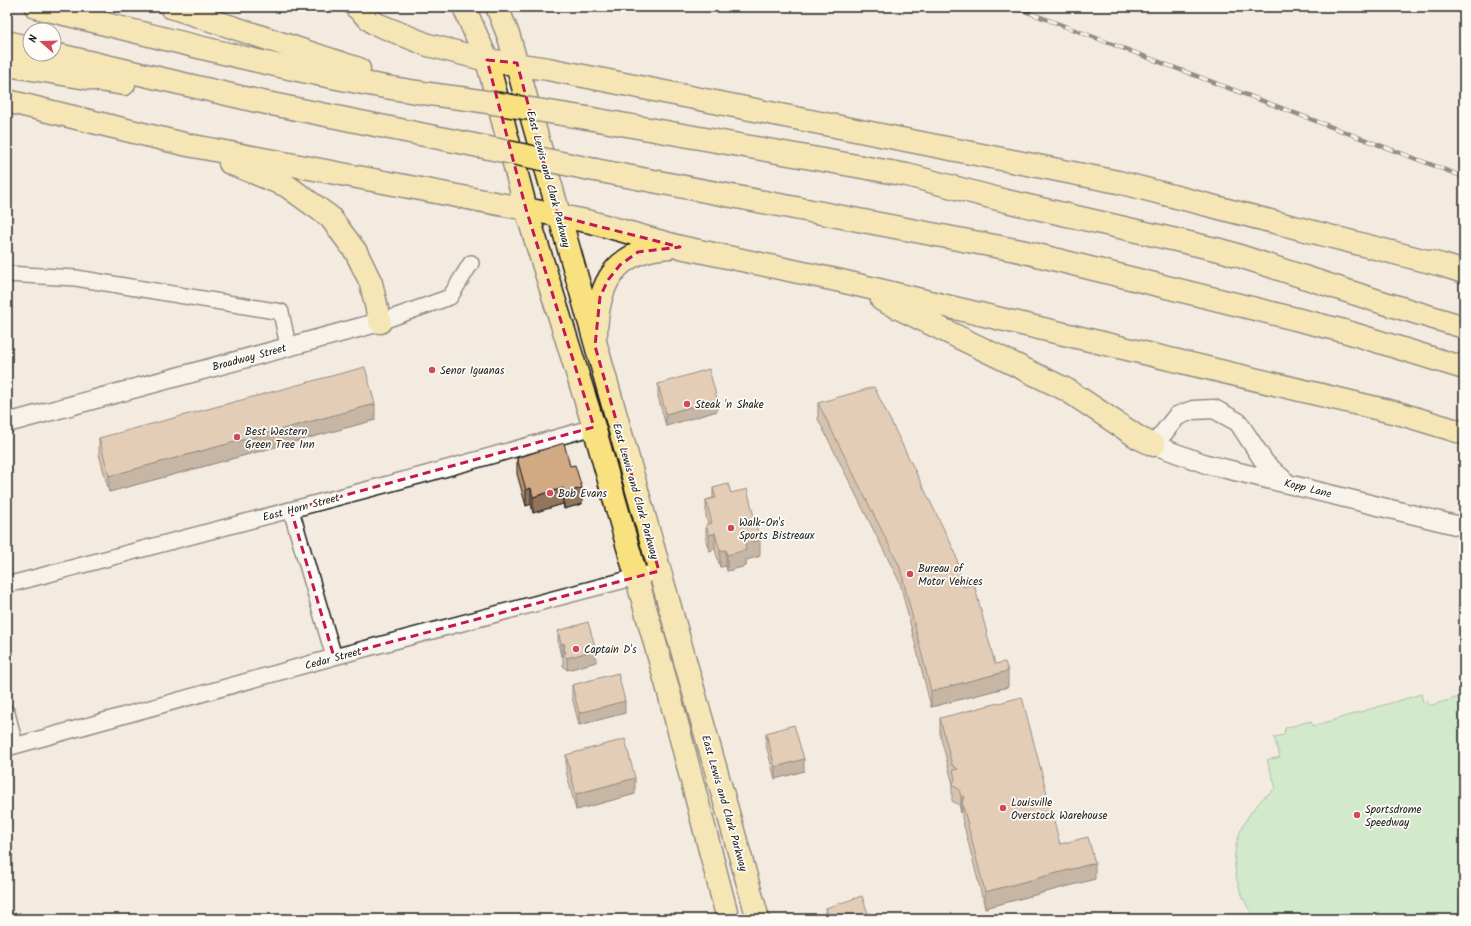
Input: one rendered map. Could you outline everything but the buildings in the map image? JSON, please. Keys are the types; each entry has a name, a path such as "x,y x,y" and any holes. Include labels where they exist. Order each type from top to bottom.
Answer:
{"main road":[{"path":"36,7 273,63 438,95 587,118 907,175 1006,201 1224,251 1464,327"},
{"path":"171,7 438,95"},
{"path":"356,7 374,23 428,45 487,60 516,63 1118,182 1442,265 1464,272"},
{"name":"East Lewis and Clark Parkway","path":"464,7 487,60 526,209 594,427 668,689 728,919"},
{"name":"East Lewis and Clark Parkway","path":"497,7 509,37 558,216 758,919"},
{"path":"7,42 22,46"},
{"path":"62,56 257,101 595,170 1020,251 1344,332 1464,368"},
{"path":"7,65 386,127"},
{"path":"7,101 188,145 591,222 680,246 841,281 1401,414 1464,433"},
{"path":"188,145 287,186 330,217 356,252 371,283 380,322"},
{"path":"595,346 600,297 612,274 620,265 638,252 680,246"},
{"path":"841,281 1067,390 1139,438 1154,445"}],"street":[{"name":"Broadway Street","path":"7,423 380,322 450,297 471,263"},
{"path":"7,274 76,278 280,312 288,346"},
{"path":"1154,445 1176,416 1193,410 1214,409 1238,422 1265,463 1286,482"},
{"name":"East Horn Street","path":"7,585 291,510 594,427"},
{"name":"Kopp Lane","path":"1154,445 1206,464 1286,482 1464,527"},
{"path":"291,510 334,657"},
{"name":"Cedar Street","path":"11,746 334,657 659,571"},
{"path":"7,713 11,746"}],"highlighted area":[{"path":"487,60 517,63 558,216 680,247 638,252 620,265 608,280 600,297 595,346 659,571 334,657 291,510 594,427 526,209"}],"green space":[{"name":"Sportsdrome Speedway","path":"1421,694 1423,702 1428,701 1429,706 1459,697 1464,698 1464,919 1255,919 1240,890 1236,876 1236,847 1240,833 1247,819 1261,800 1276,788 1267,760 1280,757 1274,737 1284,735 1285,728 1311,721 1313,726"}],"railway":[{"path":"1014,7 1464,177"}],"place":[{"name":"Senor Iguanas","path":"432,370"},
{"name":"Steak 'n Shake","path":"687,404"},
{"name":"Best Western Green Tree Inn","path":"237,437"},
{"name":"Bob Evans","path":"550,493"},
{"name":"Walk-On's Sports Bistreaux","path":"731,528"},
{"name":"Bureau of Motor Vehices","path":"910,574"},
{"name":"Captain D's","path":"576,649"},
{"name":"Louisville Overstock Warehouse","path":"1003,808"},
{"name":"Sportsdrome Speedway","path":"1357,815"}]}
